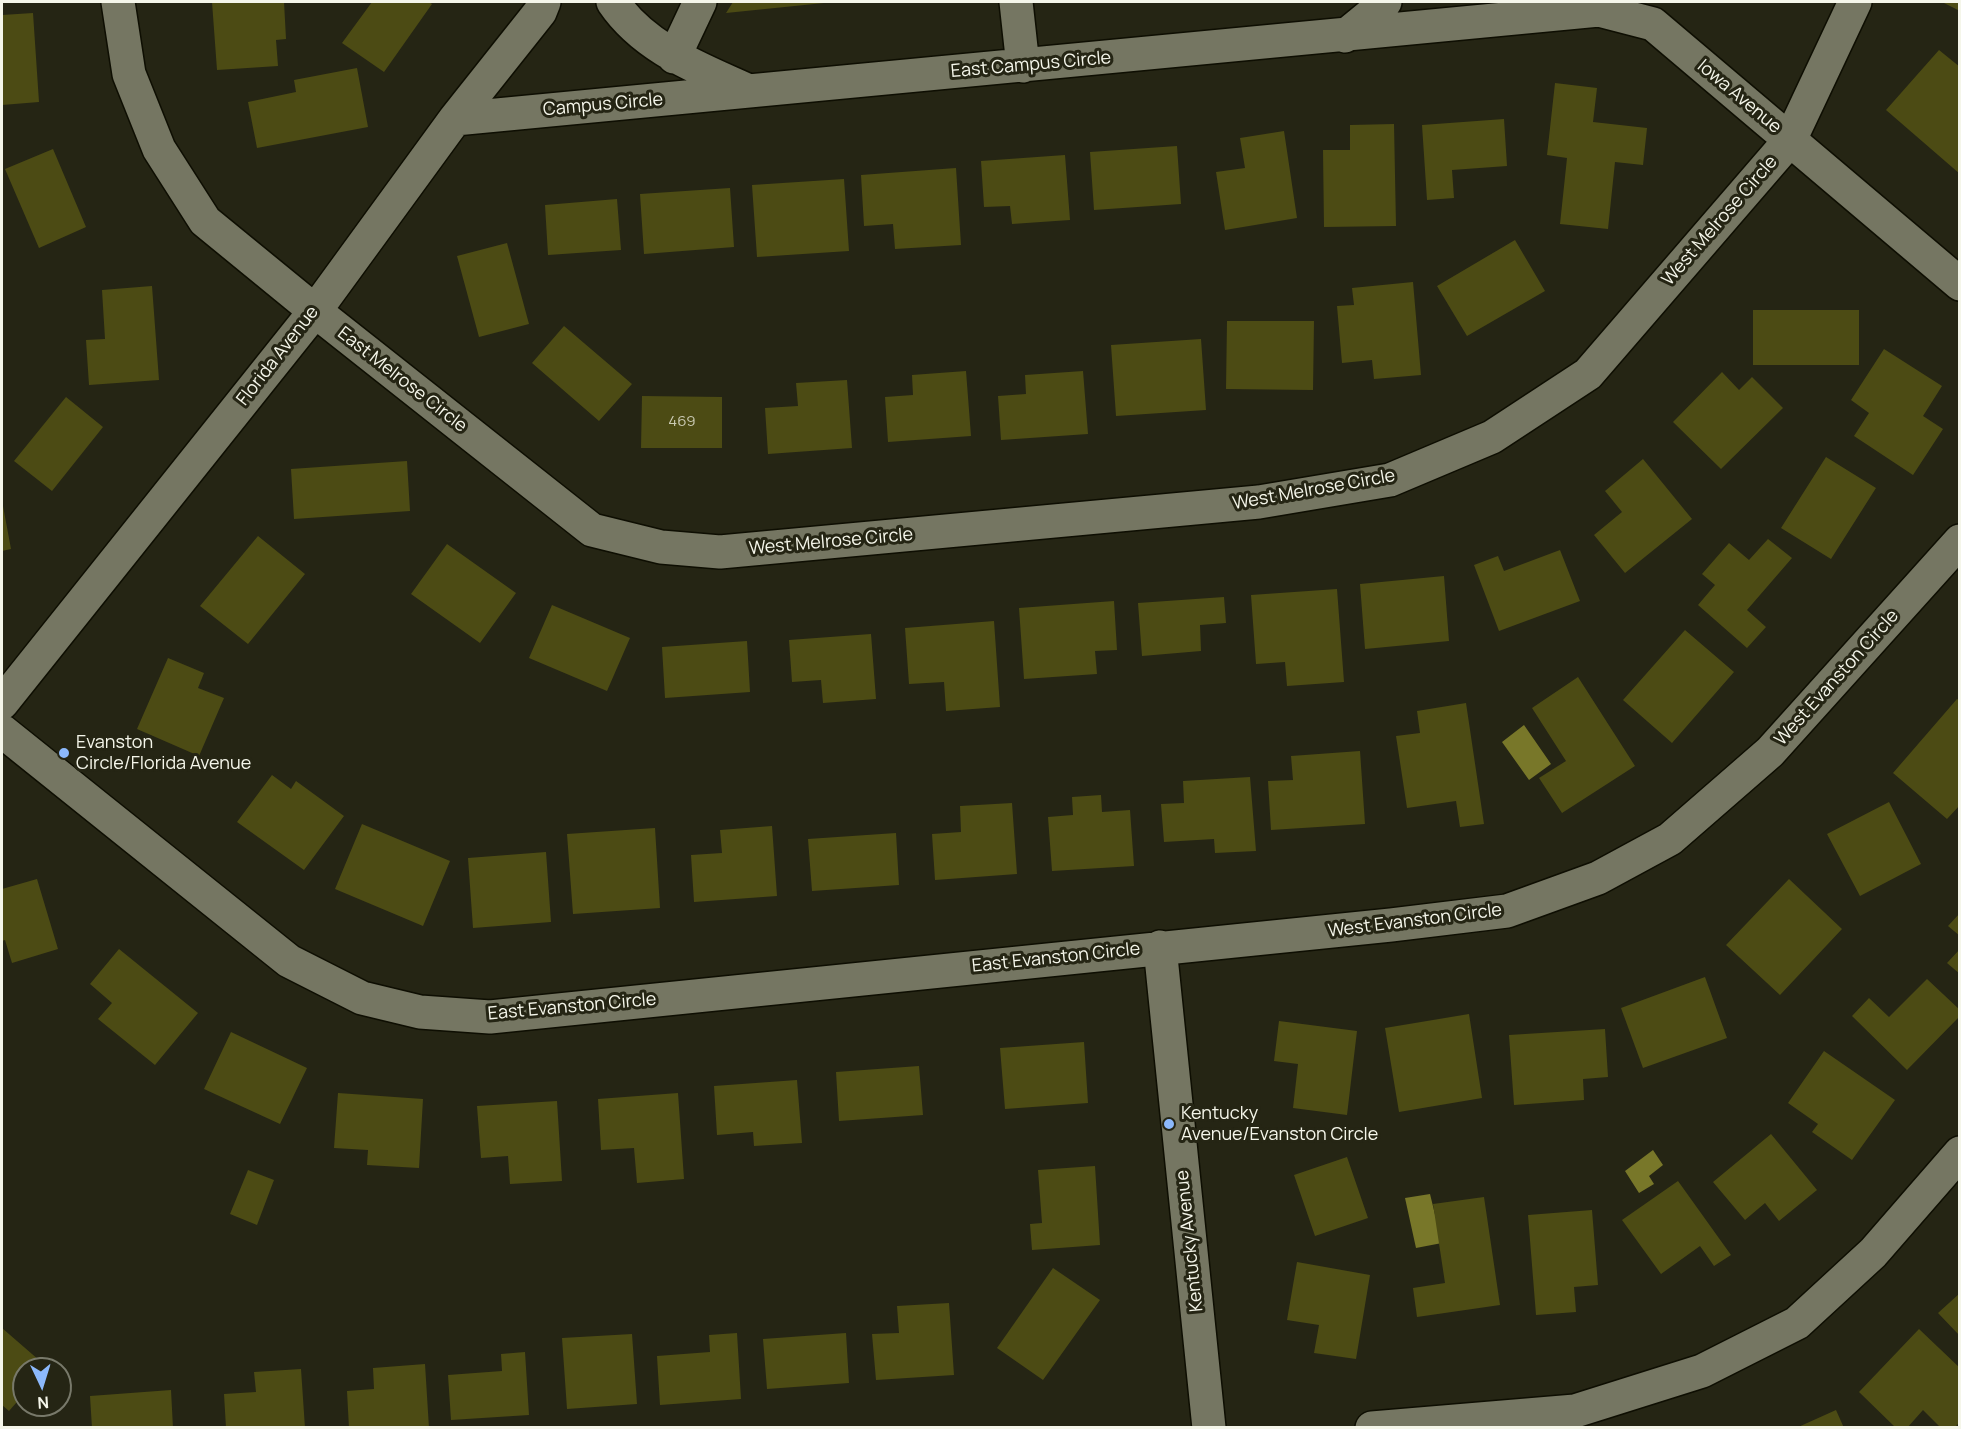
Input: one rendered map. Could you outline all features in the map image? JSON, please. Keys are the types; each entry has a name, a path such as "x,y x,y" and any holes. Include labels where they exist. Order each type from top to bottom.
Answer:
{"street":[{"name":"East Melrose Circle","path":"118,2 129,74 159,148 205,221 592,530 661,547"},
{"name":"Florida Avenue","path":"2,703 315,311 455,119 540,12 544,2"},
{"name":"East Campus Circle","path":"613,2 624,19 674,57 751,92 1345,36 1477,12"},
{"path":"674,57 700,2"},
{"path":"1016,2 1023,66"},
{"path":"1345,36 1385,2"},
{"name":"West Melrose Circle","path":"661,547 720,552 1259,502 1390,480 1492,437 1588,374 1790,140 1855,2"},
{"name":"Iowa Avenue","path":"1477,12 1599,10 1653,24 1959,284"},
{"name":"Campus Circle","path":"455,119 751,92"},
{"name":"West Evanston Circle","path":"1160,947 1391,925 1507,911 1598,878 1670,839 1770,752 1959,541"},
{"name":"East Evanston Circle","path":"2,731 289,961 362,998 420,1012 490,1017 1160,947"},
{"name":"Kentucky Avenue","path":"1160,947 1209,1428"},
{"path":"1372,1428 1575,1411 1702,1371 1797,1323 1872,1253 1959,1153"}],"shaded area":[{"path":"1524,725 1551,764 1529,780 1502,742"},
{"path":"1653,1150 1663,1165 1649,1176 1654,1184 1639,1193 1625,1171"},
{"path":"1430,1194 1442,1243 1416,1248 1405,1198"}],"building":[{"path":"212,2 284,2 286,39 276,40 278,66 217,70"},
{"path":"372,2 429,2 432,4 384,72 342,43"},
{"path":"733,2 824,2 824,3 726,13"},
{"path":"1942,2 1960,2 1960,11"},
{"path":"33,13 39,102 2,105 2,15"},
{"path":"1939,50 1960,67 1960,174 1886,110"},
{"path":"357,68 368,127 257,148 248,102 296,92 294,80"},
{"path":"1555,83 1597,88 1593,122 1647,128 1643,165 1615,162 1608,229 1560,224 1567,158 1547,155"},
{"path":"1504,119 1507,166 1452,170 1454,198 1427,200 1422,125"},
{"path":"1394,124 1396,226 1324,227 1323,150 1350,150 1350,125"},
{"path":"1284,131 1297,218 1225,230 1216,172 1245,168 1240,138"},
{"path":"1177,146 1181,204 1094,210 1090,152"},
{"path":"53,149 86,227 39,248 5,169"},
{"path":"1065,155 1070,220 1012,224 1010,206 984,207 981,161"},
{"path":"956,168 961,245 895,249 893,224 864,226 861,175"},
{"path":"844,179 849,251 757,257 752,185"},
{"path":"730,188 734,247 644,254 640,194"},
{"path":"617,199 621,250 548,255 545,205"},
{"path":"1515,240 1545,291 1467,336 1437,286"},
{"path":"507,243 529,324 479,337 457,256"},
{"path":"1413,282 1421,375 1374,379 1372,360 1342,363 1337,306 1354,305 1352,288"},
{"path":"152,286 159,380 89,385 86,340 105,339 102,290"},
{"path":"1753,310 1859,310 1859,365 1753,365"},
{"path":"1227,321 1314,321 1313,390 1226,389"},
{"path":"564,326 632,384 599,421 532,363"},
{"path":"1201,339 1206,410 1116,416 1111,345"},
{"path":"1884,349 1942,386 1923,416 1943,429 1913,475 1854,436 1869,413 1851,400"},
{"path":"966,371 971,436 888,442 885,397 913,395 912,375"},
{"path":"1083,371 1088,434 1001,440 998,396 1026,394 1025,375"},
{"path":"1722,372 1739,390 1752,377 1783,408 1721,469 1673,422"},
{"path":"847,380 852,448 768,454 765,408 798,406 796,383"},
{"path":"642,396 722,397 722,448 641,448"},
{"path":"66,397 103,427 52,491 14,461"},
{"path":"1826,457 1876,488 1831,559 1781,528"},
{"path":"1643,459 1692,519 1625,573 1594,535 1622,512 1605,491"},
{"path":"407,461 410,511 294,519 291,469"},
{"path":"2,507 11,549 2,551"},
{"path":"258,536 305,574 248,644 200,606"},
{"path":"1768,539 1792,558 1747,610 1766,627 1747,648 1698,605 1715,585 1702,574 1729,543 1749,560"},
{"path":"447,544 516,593 480,643 411,594"},
{"path":"1560,550 1580,601 1499,631 1474,565 1498,556 1504,571"},
{"path":"1444,576 1449,641 1365,649 1360,584"},
{"path":"1337,589 1344,682 1287,686 1285,662 1256,664 1251,595"},
{"path":"1224,597 1226,623 1200,625 1201,651 1142,656 1138,603"},
{"path":"1114,601 1117,650 1095,651 1097,674 1024,679 1019,608"},
{"path":"552,605 630,638 607,691 529,658"},
{"path":"994,621 1000,707 946,711 944,682 909,684 905,628"},
{"path":"1685,630 1734,672 1672,743 1623,700"},
{"path":"871,634 876,699 823,703 821,680 792,682 789,640"},
{"path":"747,641 750,692 665,698 662,647"},
{"path":"168,658 204,673 198,688 224,698 199,756 137,729"},
{"path":"1578,677 1635,766 1562,813 1539,778 1566,761 1532,708"},
{"path":"1957,699 1960,701 1960,805 1947,819 1893,773"},
{"path":"1466,703 1484,824 1460,827 1456,801 1407,808 1396,736 1420,733 1417,711"},
{"path":"1360,751 1365,824 1271,830 1268,781 1293,780 1291,756"},
{"path":"272,775 291,789 296,781 344,816 304,870 237,822"},
{"path":"1250,777 1256,851 1215,853 1214,839 1164,842 1161,804 1184,803 1183,781"},
{"path":"1101,795 1102,812 1130,810 1134,866 1052,871 1048,817 1073,815 1072,797"},
{"path":"1889,802 1921,864 1860,896 1827,834"},
{"path":"1012,803 1017,874 935,880 932,834 961,832 960,806"},
{"path":"362,824 450,861 423,926 335,889"},
{"path":"772,826 777,896 694,902 691,855 722,853 720,830"},
{"path":"655,828 660,908 573,914 567,834"},
{"path":"896,833 899,885 812,891 808,839"},
{"path":"546,852 551,922 473,928 468,858"},
{"path":"37,879 58,949 12,963 5,940 2,941 2,889"},
{"path":"1789,879 1842,929 1780,995 1726,945"},
{"path":"1960,913 1960,936 1948,926"},
{"path":"119,949 198,1013 155,1065 98,1019 112,1003 90,984"},
{"path":"1960,949 1960,974 1947,963"},
{"path":"1705,977 1727,1038 1643,1068 1621,1008"},
{"path":"1927,979 1960,1010 1960,1016 1907,1070 1852,1016 1869,998 1889,1017"},
{"path":"1469,1014 1482,1098 1399,1112 1385,1028"},
{"path":"1279,1021 1357,1031 1347,1115 1293,1108 1298,1064 1274,1061"},
{"path":"1605,1029 1608,1077 1583,1079 1584,1100 1514,1105 1509,1035"},
{"path":"231,1032 307,1068 280,1124 204,1089"},
{"path":"1084,1042 1088,1103 1005,1109 1000,1048"},
{"path":"1824,1051 1895,1100 1852,1160 1812,1132 1818,1124 1788,1103"},
{"path":"919,1066 923,1115 839,1121 836,1072"},
{"path":"797,1080 802,1143 754,1146 753,1132 717,1135 714,1086"},
{"path":"338,1093 423,1099 419,1168 367,1165 368,1150 334,1148"},
{"path":"678,1093 684,1179 637,1183 634,1148 601,1150 598,1099"},
{"path":"557,1101 562,1181 510,1184 508,1156 481,1158 477,1106"},
{"path":"1771,1134 1817,1190 1779,1221 1765,1203 1745,1220 1713,1182"},
{"path":"1347,1157 1368,1218 1315,1236 1294,1175"},
{"path":"1095,1166 1100,1245 1032,1250 1030,1224 1042,1223 1038,1170"},
{"path":"248,1170 274,1180 257,1225 230,1214"},
{"path":"1678,1181 1731,1255 1714,1266 1700,1246 1661,1274 1622,1220"},
{"path":"1484,1197 1500,1305 1417,1317 1413,1288 1445,1283 1433,1204"},
{"path":"1592,1210 1598,1285 1574,1287 1576,1312 1536,1315 1528,1215"},
{"path":"1297,1262 1370,1275 1356,1359 1314,1353 1319,1325 1287,1320"},
{"path":"1053,1268 1100,1300 1043,1380 997,1348"},
{"path":"1960,1293 1960,1336 1938,1313"},
{"path":"949,1303 954,1375 876,1380 872,1334 899,1333 897,1306"},
{"path":"2,1328 35,1357 12,1357 12,1408 9,1411 2,1405"},
{"path":"1919,1329 1960,1368 1960,1422 1954,1428 1941,1428 1923,1410 1907,1428 1896,1428 1859,1392"},
{"path":"737,1333 741,1399 660,1405 657,1356 710,1352 709,1335"},
{"path":"846,1333 849,1383 767,1389 763,1339"},
{"path":"632,1334 637,1404 567,1409 562,1338"},
{"path":"525,1352 529,1415 451,1420 448,1375 502,1371 501,1354"},
{"path":"425,1364 429,1428 349,1428 347,1391 374,1389 373,1368"},
{"path":"301,1369 305,1428 226,1428 224,1394 256,1392 254,1372"},
{"path":"171,1390 173,1428 92,1428 90,1396"},
{"path":"1836,1410 1844,1428 1796,1428"}],"place":[{"name":"Evanston Circle/Florida Avenue","path":"64,753"},
{"name":"Kentucky Avenue/Evanston Circle","path":"1169,1124"}]}
